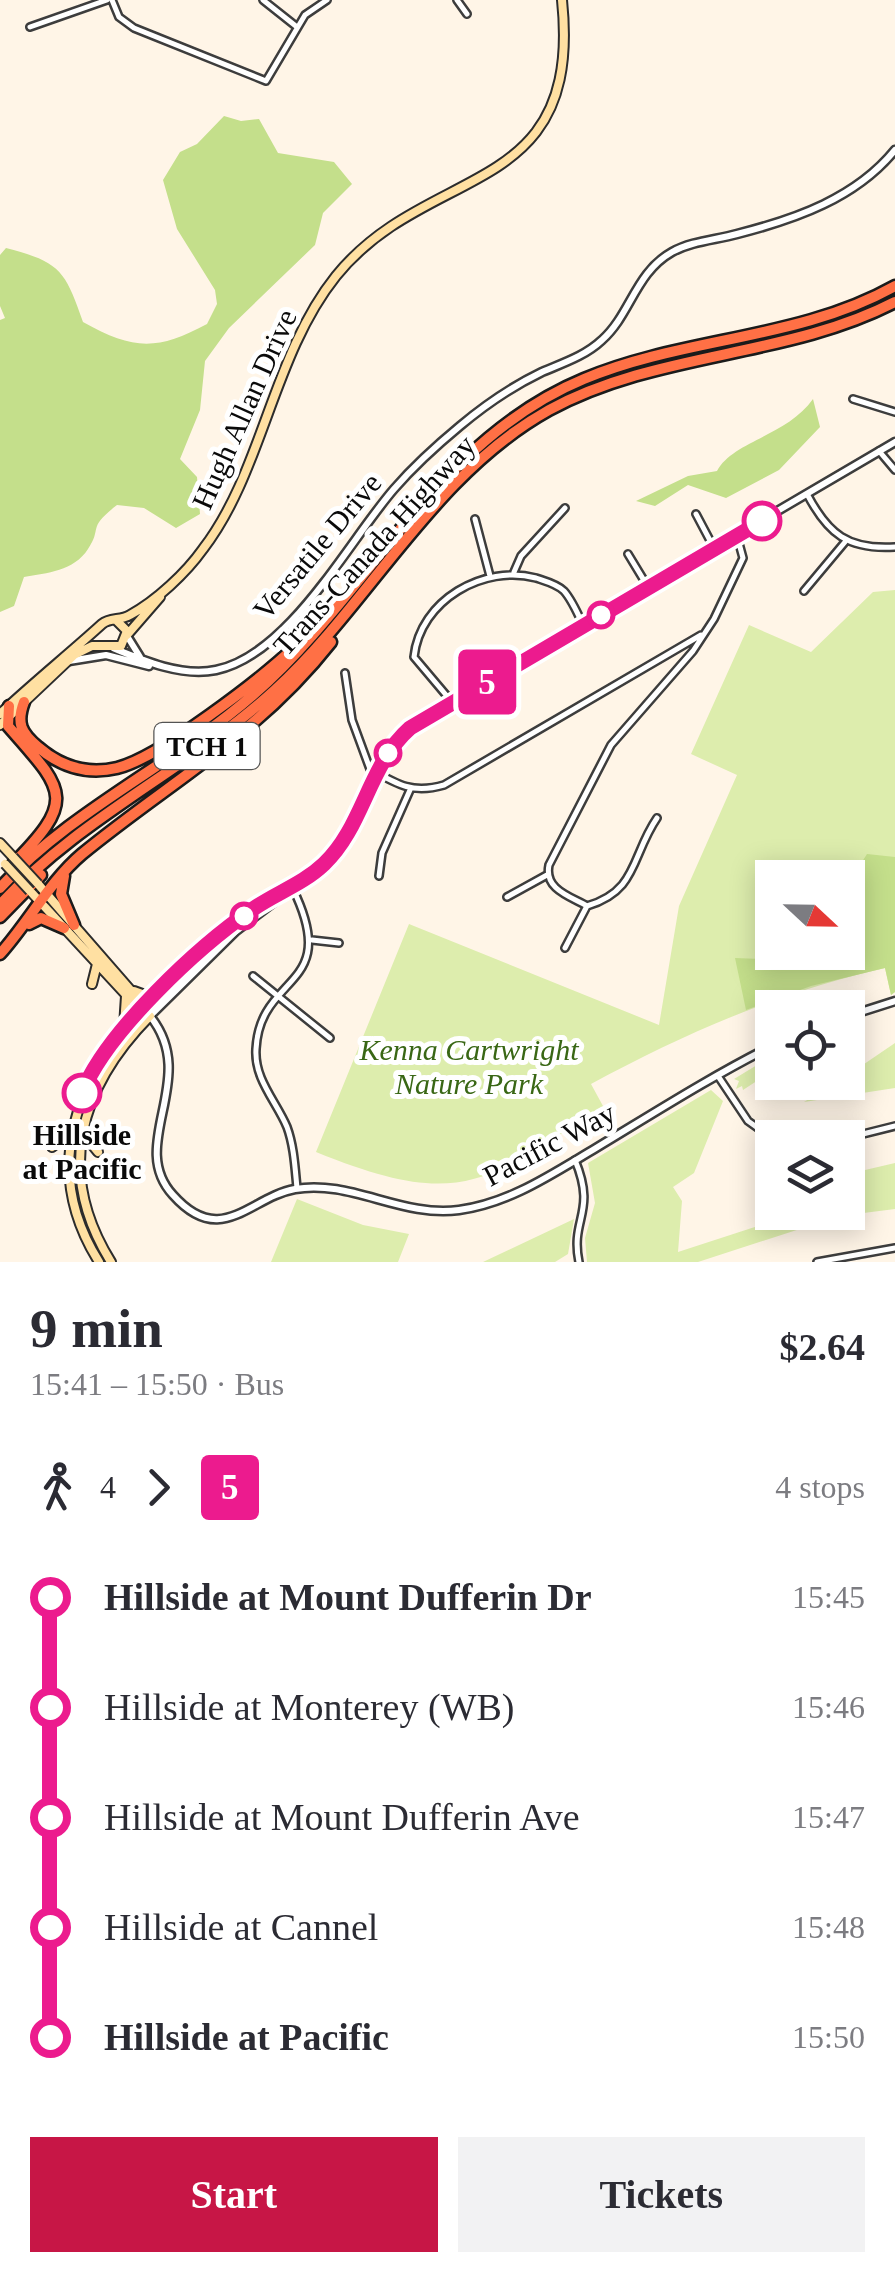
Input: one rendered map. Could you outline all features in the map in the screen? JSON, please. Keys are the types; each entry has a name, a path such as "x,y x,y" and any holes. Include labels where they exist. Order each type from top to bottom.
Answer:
{"highway":[{"name":"Trans-Canada Highway","path":"0,888 53,842 239,707 284,667 449,473 502,426 584,379 803,323 895,286"},
{"name":"Trans-Canada Highway","path":"0,904 42,864 250,712 314,651 457,480 510,434 550,410 631,376 838,327 895,302"},
{"path":"4,950 66,870 261,718 320,656 364,593"},
{"path":"24,702 18,720 22,731 54,760 86,770 118,768 156,749 266,672 336,609"},
{"path":"0,878 46,830 57,804 49,772 4,716"},
{"path":"0,734 22,742"},
{"path":"0,917 108,816"},
{"path":"4,950 38,918 69,927 61,894 66,870"}],"main road":[{"name":"Hugh Allan Drive","path":"108,647 127,635 219,524 305,322 340,272 399,220 509,162 538,130 558,91 565,61 562,0"},
{"name":"Hugh Allan Drive","path":"99,629 104,622 136,612 174,580"},
{"path":"116,620 127,635"},
{"path":"99,629 108,647 83,650 4,716 99,629"},
{"name":"Pacific Way","path":"0,842 38,884 44,900"},
{"name":"Pacific Way","path":"3,861 146,1011"},
{"name":"Pacific Way","path":"69,927 112,980 128,992"},
{"path":"96,962 92,984 102,976 112,980"},
{"path":"122,1030 128,992 145,995 166,987"},
{"path":"52,1147 64,1140 74,1124 92,1071 122,1030 146,1011"},
{"path":"111,1262 95,1234 82,1190 82,1131 108,1065 146,1011"},
{"path":"74,1124 72,1192 96,1259"},
{"path":"82,1131 98,1152"}],"street":[{"path":"30,27 109,0 119,16 134,28 266,82 304,15 327,0"},
{"path":"263,0 297,27"},
{"path":"457,0 467,14"},
{"name":"Versatile Drive","path":"108,647 158,665 216,670 244,658 300,610 413,468 502,394 602,340 637,285 662,259 693,243 736,234 819,207 864,182 895,150"},
{"path":"853,399 895,412"},
{"path":"146,1011 231,925 323,865 339,847 396,740 452,702 895,442"},
{"path":"879,452 895,470"},
{"path":"807,494 831,532 845,542 870,548 895,546"},
{"path":"514,572 522,556 565,508"},
{"path":"696,514 714,548"},
{"path":"475,520 490,576"},
{"path":"507,897 547,875 611,745 702,634 743,558 737,536"},
{"path":"804,591 845,542"},
{"path":"628,554 648,587"},
{"path":"452,702 418,665 415,648 429,616 441,602 490,576 514,572 562,589 583,625"},
{"path":"345,673 359,746 377,773 410,790 444,785 702,634"},
{"path":"127,635 144,661"},
{"path":"67,661 106,655 158,665"},
{"path":"379,876 382,854 410,790"},
{"path":"564,948 587,906 624,888 657,818"},
{"path":"547,875 553,887 587,906"},
{"path":"292,886 310,923 312,940 302,968 264,1015 255,1051 258,1073 292,1141 297,1188"},
{"path":"146,1011 275,898"},
{"path":"312,940 339,943"},
{"path":"253,976 330,1038"},
{"path":"865,1011 895,1001"},
{"name":"Pacific Way","path":"146,1011 168,1046 171,1064 157,1150 159,1171 172,1194 195,1212 228,1218 297,1188 344,1192 395,1208 456,1211 513,1195 755,1055"},
{"path":"718,1076 755,1127"},
{"path":"865,1134 895,1126"},
{"path":"575,1160 587,1199 577,1236 579,1262"},
{"path":"818,1262 895,1248"}],"green space":[{"path":"224,116 241,121 259,119 278,153 334,162 352,184 323,213 315,245 229,328 205,361 200,410 180,459 197,477 200,514 176,528 144,508 117,505 98,524 82,556 59,570 24,577 14,606 0,612 0,320 5,318 0,306 0,255 6,248 49,264 65,279 83,322 116,338 159,343 207,324 217,304 215,290 177,229 163,180 180,152 197,144"},
{"path":"813,399 820,427 779,470 726,498 688,485 655,506 636,501 688,476 717,471 735,452 789,422"},
{"name":"Kenna Cartwright Nature Park","path":"895,590 895,992 891,995 885,968 805,990 755,990 755,1008 698,1031 591,1084 603,1106 528,1155 468,1180 437,1184 404,1180 316,1152 409,924 659,1025 679,906 737,775 691,754 749,625 811,652 873,592"},
{"path":"867,854 895,857 895,992 891,995 885,968 800,990 755,990 755,1007 746,1010 735,958 755,959 755,970 865,970 863,860"},
{"path":"895,1043 895,1088 865,1093 865,1063"},
{"path":"755,1066 755,1082 743,1090 742,1086 736,1089 739,1081 734,1079"},
{"name":"Kenna Cartwright Nature Park","path":"711,1090 723,1101 694,1173 673,1187 682,1201 678,1252 755,1227 755,1230 797,1230 698,1262 587,1262 585,1238 595,1203 588,1163"},
{"name":"Kenna Cartwright Nature Park","path":"895,1163 895,1209 865,1213 865,1170"},
{"path":"297,1199 363,1225 409,1234 398,1262 271,1262"},
{"path":"574,1219 568,1254 555,1262 483,1262"}],"bus line":[{"name":"5","path":"82,1093 114,1039 200,952 264,901 275,898 323,865 352,825 385,756 410,728 762,521"}],"place":[{"name":"Hillside at Pacific","path":"82,1093"}]}
